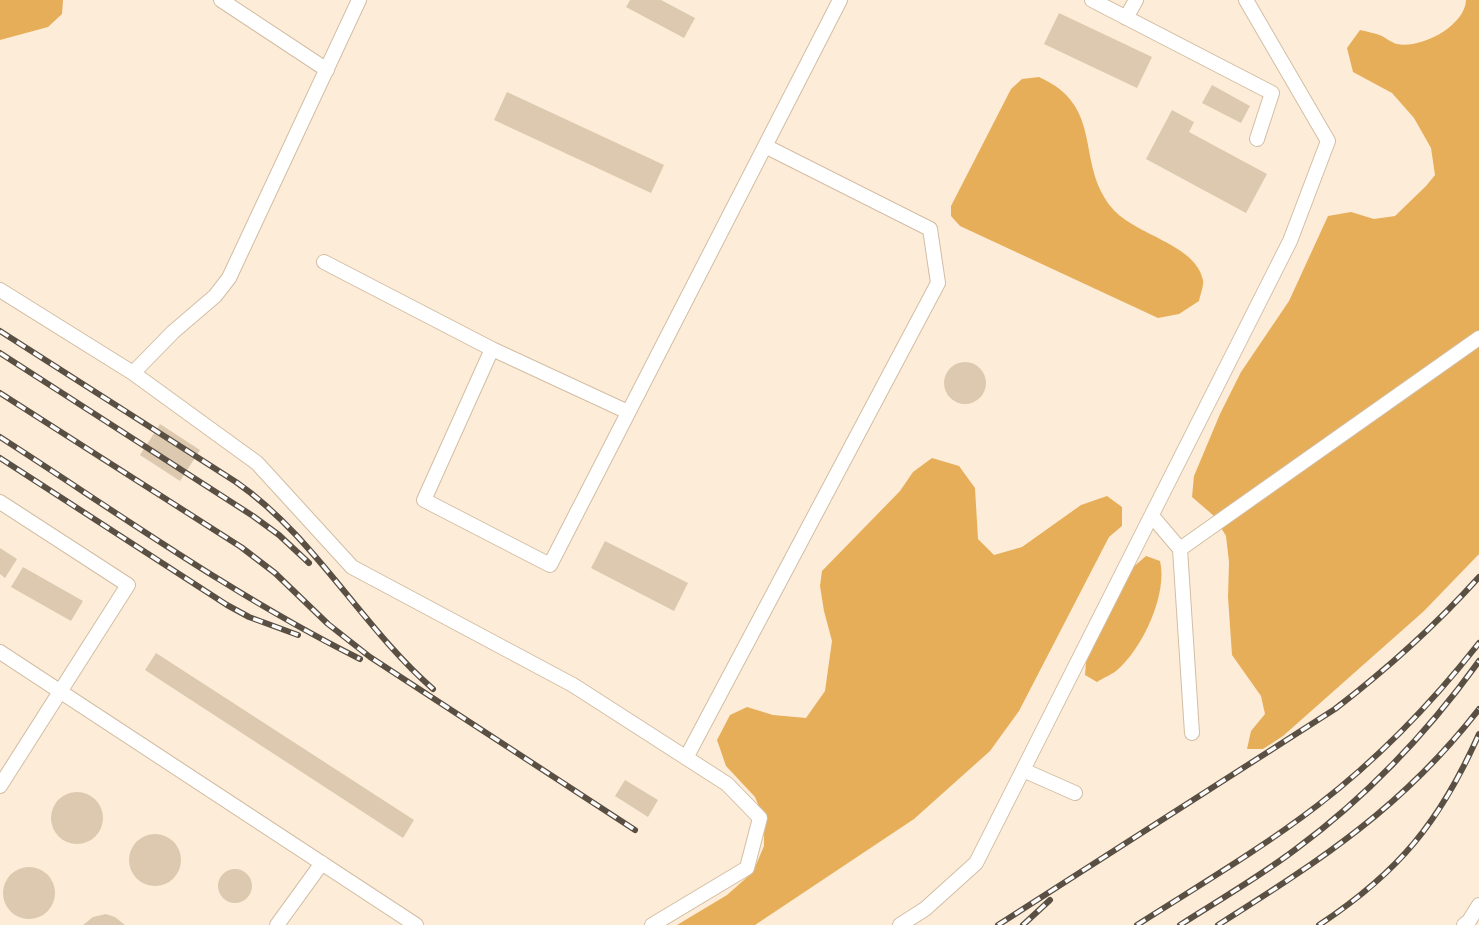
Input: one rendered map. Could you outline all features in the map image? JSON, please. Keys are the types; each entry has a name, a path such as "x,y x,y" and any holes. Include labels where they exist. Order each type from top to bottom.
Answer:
{"lane":[{"path":"221,0 327,70"},
{"path":"133,373 173,332 215,296 229,278 359,0"},
{"path":"492,349 424,500 550,565 840,0"},
{"path":"1092,0 1272,93 1257,139"},
{"path":"1126,18 1136,0"},
{"path":"900,925 925,909 976,863 1290,241 1328,141 1246,0"},
{"path":"686,758 938,283 930,229 765,146"},
{"path":"324,262 492,349 628,412"},
{"path":"0,290 133,373 257,463 352,567 573,685 727,784 760,818 747,868 652,925"},
{"path":"1180,549 1479,338"},
{"path":"0,502 128,585 0,786"},
{"path":"1152,516 1180,549 1192,733"},
{"path":"0,652 416,925"},
{"path":"1023,770 1075,793"},
{"path":"278,925 322,863"},
{"path":"1464,925 1479,905"}],"shaded area":[{"path":"0,0 63,0 62,14 48,27 0,40"},
{"path":"1466,0 1479,0 1479,554 1424,611 1283,736 1263,749 1247,749 1251,731 1265,714 1261,696 1232,655 1226,536 1214,516 1192,497 1194,476 1241,372 1289,301 1328,216 1351,212 1374,219 1395,216 1435,175 1431,148 1414,118 1392,93 1353,72 1347,48 1360,30 1397,44 1407,45 1429,39 1440,34 1458,19"},
{"path":"1039,77 1060,89 1082,120 1094,172 1112,208 1135,226 1189,257 1198,268 1203,280 1199,301 1179,314 1158,318 960,226 951,216 951,206 1011,89 1022,79"},
{"path":"932,458 959,466 975,488 978,539 994,555 1022,547 1081,505 1107,496 1122,507 1122,526 1109,537 1019,711 990,751 914,819 755,925 677,925 727,895 753,872 764,846 764,819 755,797 726,766 717,740 730,715 747,707 773,715 806,718 825,691 832,641 820,586 822,571 900,491 913,472"},
{"path":"1146,556 1160,561 1160,589 1151,620 1126,662 1097,682 1085,675 1086,662 1131,569"}],"building":[{"path":"630,0 661,0 695,18 684,38 626,7"},
{"path":"1059,13 1152,57 1137,88 1044,44"},
{"path":"1212,85 1250,106 1241,123 1202,103"},
{"path":"507,92 664,165 651,193 494,120"},
{"path":"1172,110 1194,122 1189,132 1267,174 1246,213 1146,159"},
{"path":"965,362 980,368 986,383 980,398 965,404 950,398 944,383 950,368"},
{"path":"160,424 200,450 180,481 140,455"},
{"path":"605,541 688,583 674,611 591,568"},
{"path":"0,548 17,559 5,578 0,574"},
{"path":"23,567 83,601 71,621 11,587"},
{"path":"156,653 414,820 403,838 145,670"},
{"path":"625,780 658,800 648,817 615,796"},
{"path":"77,792 87,794 95,800 101,808 101,828 95,836 87,842 77,844 67,842 59,836 53,828 51,818 53,808 59,800 67,794"},
{"path":"155,834 165,836 173,842 179,850 179,870 173,878 165,884 155,886 145,884 137,878 131,870 129,860 131,850 137,842 145,836"},
{"path":"29,867 39,869 47,875 53,883 53,903 47,911 39,917 29,919 19,917 11,911 5,903 3,893 5,883 11,875 19,869"},
{"path":"235,869 247,874 252,886 247,898 235,903 223,898 218,886 223,874"},
{"path":"106,914 125,925 83,925 93,917"}],"railway":[{"path":"0,331 236,482 264,504 314,555 383,638 433,689"},
{"path":"0,353 253,516 279,535 309,563"},
{"path":"0,393 241,547 275,573 328,624 370,657 635,830"},
{"path":"0,437 222,581 360,659"},
{"path":"0,458 227,605 249,617 298,635"},
{"path":"998,925 1335,709 1410,646 1479,577"},
{"path":"1137,925 1274,837 1341,787 1404,729 1479,643"},
{"path":"1180,925 1282,859 1347,808 1417,738 1479,661"},
{"path":"1218,925 1292,878 1359,829 1421,775 1479,709"},
{"path":"1319,925 1372,885 1414,843 1449,794 1479,734"},
{"path":"1023,925 1050,900"}]}
